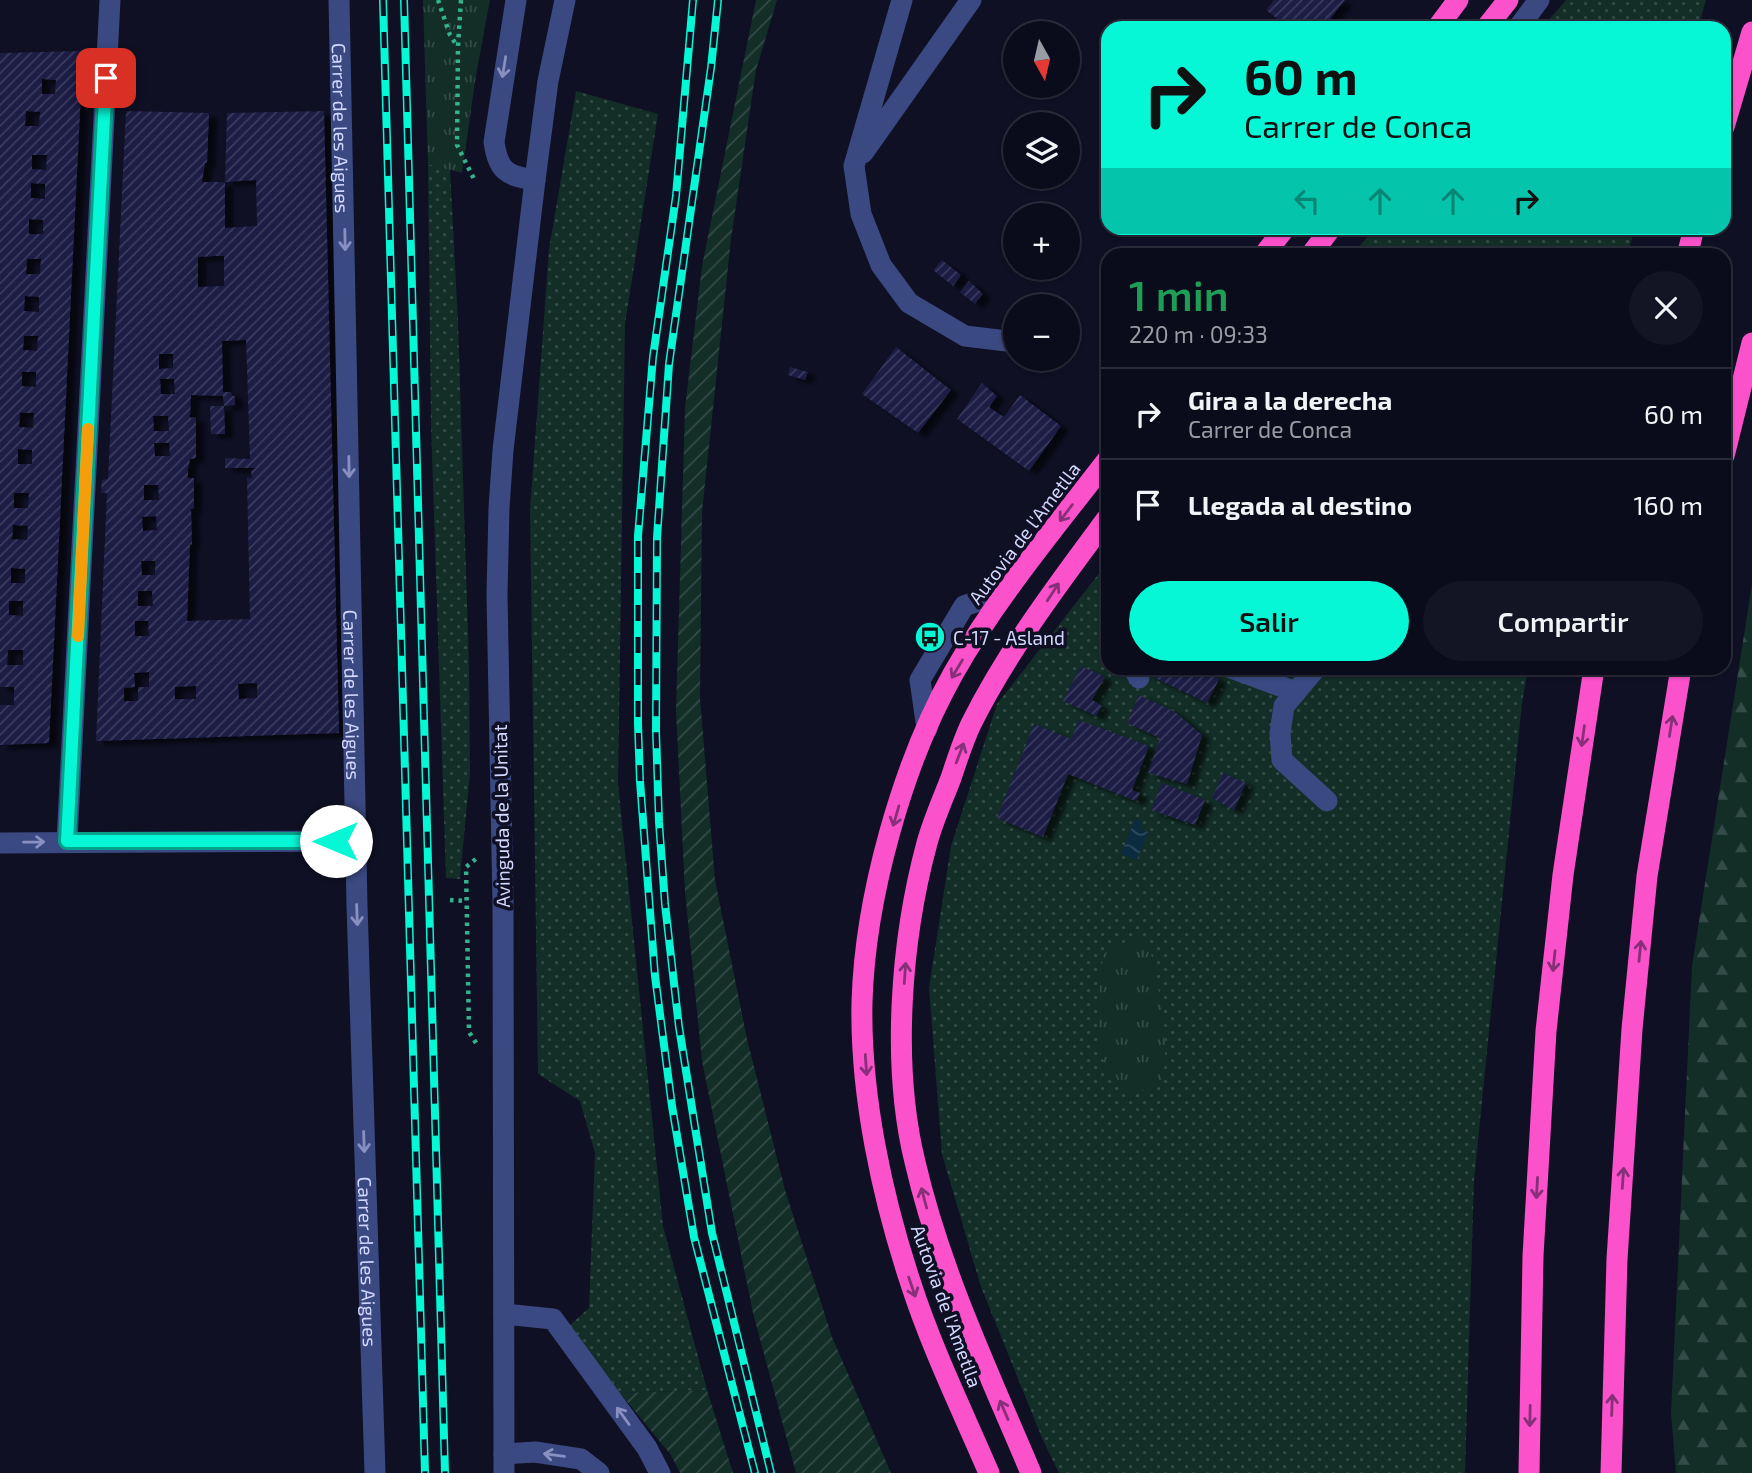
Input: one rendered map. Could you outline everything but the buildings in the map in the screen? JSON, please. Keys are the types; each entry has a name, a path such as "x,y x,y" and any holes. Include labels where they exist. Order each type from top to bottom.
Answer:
{"highway":[{"path":"1442,21 1458,0"},
{"path":"1492,21 1508,0"},
{"path":"1731,103 1752,32"},
{"path":"1731,428 1752,343"},
{"name":"Autovia de l'Ametlla","path":"989,1473 911,1286 888,1206 875,1146 866,1070 862,1002 871,920 902,792 952,676 1007,591 1101,468"},
{"name":"Autovia de l'Ametlla","path":"1031,1473 952,1287 933,1232 914,1159 901,1022 905,964 927,841 970,726 1002,670 1052,593 1101,526"},
{"path":"1530,1473 1533,1256 1546,1031 1563,875 1593,675"},
{"path":"1611,1473 1617,1259 1632,1029 1647,876 1681,675"}],"street":[{"path":"67,841 110,0"},
{"name":"Carrer de les Aigues","path":"339,0 356,841 375,1473"},
{"path":"516,0 494,142 496,156 502,168 513,177 535,180"},
{"name":"Avinguda de la Unitat","path":"565,0 548,81 535,180 503,450 499,508 497,594 503,917 504,1463 535,1452 581,1459 599,1473"},
{"path":"902,0 854,166 861,214 881,265 909,303 965,336 1003,341"},
{"path":"854,166 971,0"},
{"path":"1523,21 1539,0"},
{"path":"1250,675 1296,692"},
{"path":"1309,675 1284,706 1280,733 1282,760 1326,801"},
{"path":"0,843 356,841"},
{"path":"504,1314 553,1318 647,1448 660,1473"}],"path":[{"path":"438,0 450,35 458,46"},
{"path":"461,0 457,145 475,181"},
{"path":"476,1043 469,1032 466,867 477,858"},
{"path":"450,900 466,901"}],"green space":[{"path":"423,0 490,0 462,173 428,164"},
{"path":"756,0 777,0 756,70 731,239 702,512 700,698 715,880 747,1039 785,1190 832,1337 891,1473 796,1473 753,1313 702,1061 685,892 676,711 685,408 702,266"},
{"path":"1566,0 1706,0 1700,21 1548,21"},
{"path":"576,91 658,114 625,324 618,783 663,1226 707,1390 620,1393 569,1326 589,1308 595,1153 580,1101 538,1074 530,510 549,249"},
{"path":"428,164 450,169 458,322 470,772 460,879 446,878 431,424"},
{"path":"1369,235 1633,235 1629,248 1358,248"},
{"path":"1101,571 1101,675 1527,675 1474,1181 1465,1473 1059,1473 1042,1438 981,1287 942,1154 929,988 951,846 997,704"},
{"path":"1752,584 1752,1473 1676,1473 1671,1413 1692,966"},
{"path":"1134,937 1150,948 1161,1000 1165,1036 1163,1071 1158,1088 1137,1092 1125,1090 1113,1081 1101,1049 1099,1028 1103,954"},
{"path":"707,1390 733,1473 680,1473 671,1455 620,1393"}],"water":[{"path":"1135,819 1142,822 1140,829 1148,832 1137,860 1121,854"}],"railway":[{"path":"383,0 425,1473"},
{"path":"404,0 445,1473"},
{"path":"693,0 676,196 653,357 638,536 640,781 655,976 672,1106 694,1237 755,1473"},
{"path":"718,0 711,68 669,364 657,538 656,731 659,822 679,1027 712,1233 771,1473"}],"slow traffic":[{"path":"78,636 88,429"}],"place":[{"name":"C-17 - Asland","path":"930,637"}],"route":[{"path":"106,78 67,841 336,841"}]}
